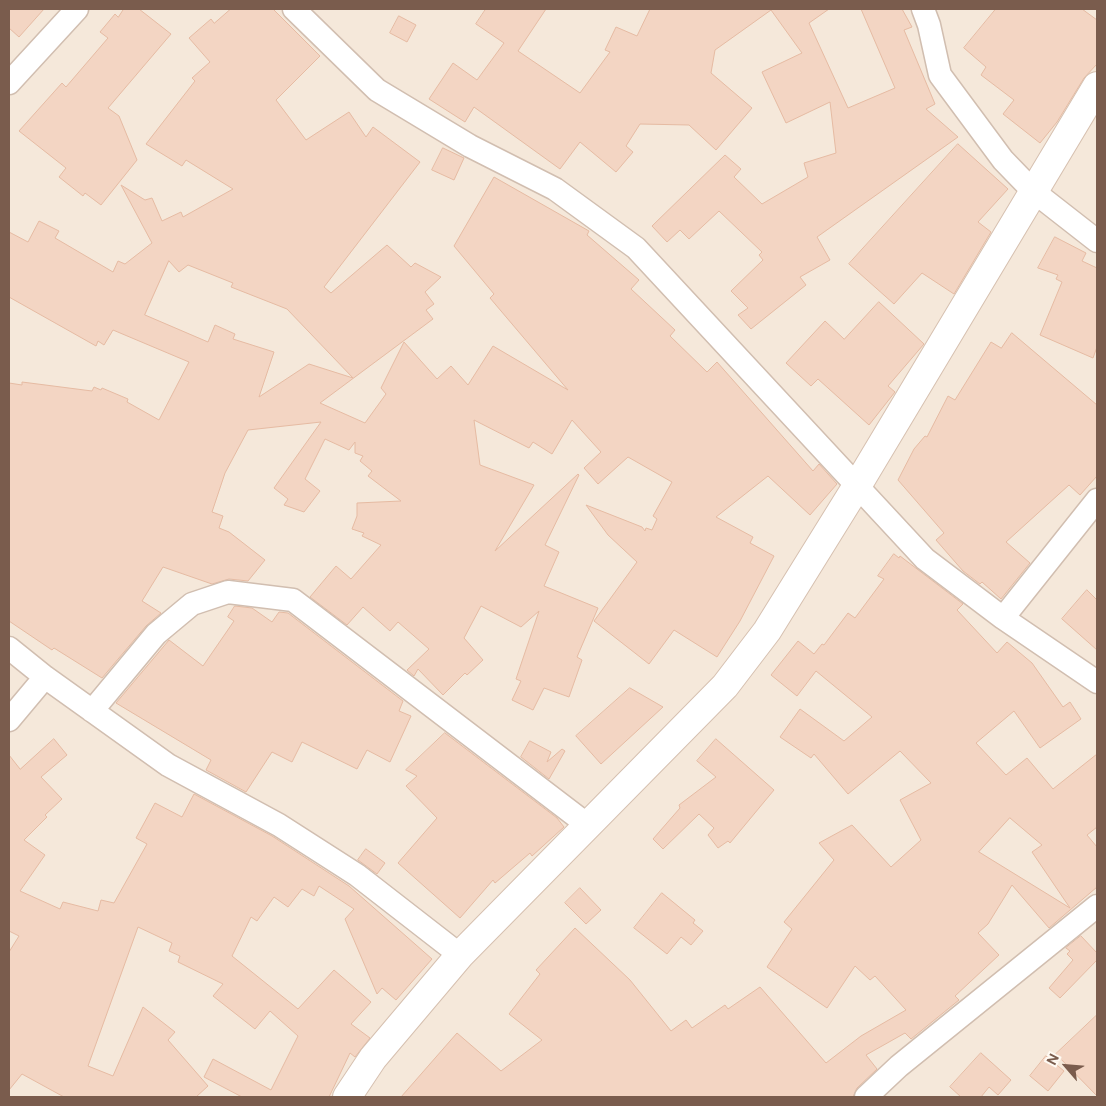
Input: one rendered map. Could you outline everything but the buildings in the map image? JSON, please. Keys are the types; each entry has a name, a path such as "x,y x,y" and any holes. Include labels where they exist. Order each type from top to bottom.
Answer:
{"street":[{"path":"9,83 77,9"},
{"path":"294,9 377,90 470,146 555,189 636,248 925,559 1003,618 1097,682"},
{"path":"923,9 929,25 940,75 1003,160 1033,191 1097,241"},
{"path":"347,1097 373,1058 460,955 725,686 767,631 857,486 1097,86"},
{"path":"1003,618 1097,500"},
{"path":"92,711 156,634 192,604 228,592 293,600 589,826"},
{"path":"9,648 45,677 168,765 279,825 357,875 460,955"},
{"path":"9,720 45,677"},
{"path":"866,1097 899,1066 1097,906"}],"shaded area":[{"path":"9,9 1097,9 1097,1097 9,1097"}]}
